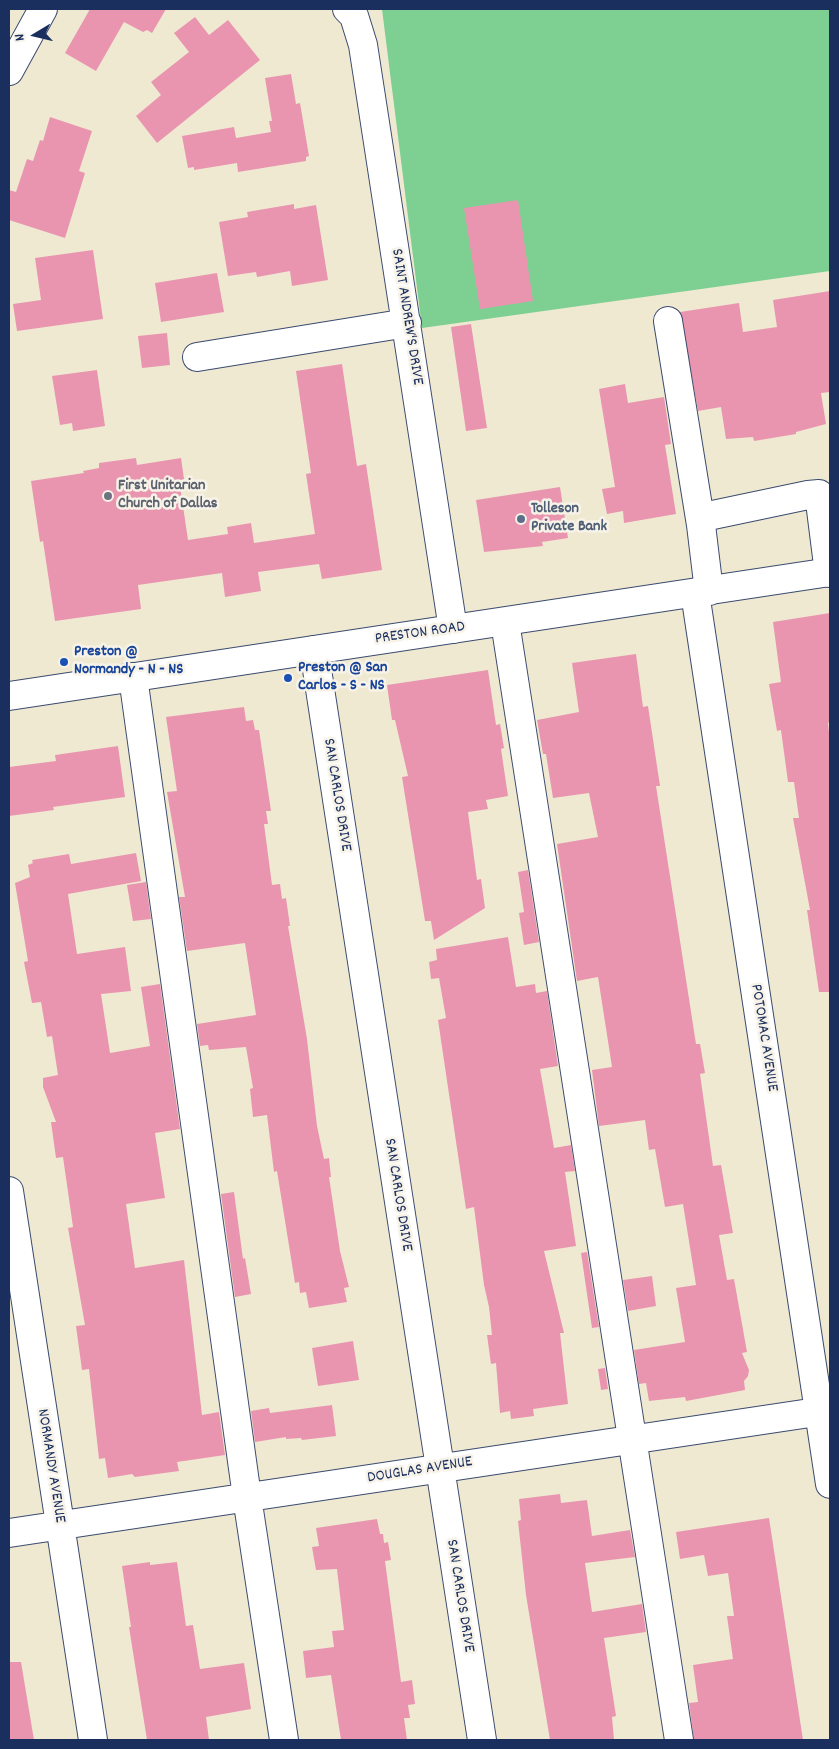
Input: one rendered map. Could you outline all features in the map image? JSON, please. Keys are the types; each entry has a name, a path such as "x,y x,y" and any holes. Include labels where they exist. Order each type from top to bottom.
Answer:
{"street":[{"path":"9,71 43,9"},
{"name":"SAINT ANDREW'S DRIVE","path":"347,9 354,16 363,46 453,629"},
{"name":"POTOMAC AVENUE","path":"668,321 701,525 702,592 825,1411 830,1484"},
{"path":"197,357 407,323"},
{"path":"701,525 708,516 819,494 830,572"},
{"name":"PRESTON ROAD","path":"9,696 830,572"},
{"path":"505,622 679,1740"},
{"name":"SAN CARLOS DRIVE","path":"314,650 482,1740"},
{"path":"133,677 247,1497 284,1740"},
{"name":"NORMANDY AVENUE","path":"9,1191 93,1740"},
{"name":"DOUGLAS AVENUE","path":"9,1533 825,1411"}],"green space":[{"path":"382,9 830,9 830,271 422,328"}],"building":[{"path":"90,9 166,9 152,33 147,30 143,32 124,22 96,71 65,53"},
{"path":"195,17 209,35 228,20 260,60 157,143 136,116 161,95 151,82 189,52 174,33"},
{"path":"291,74 296,104 300,103 309,156 306,157 306,161 238,172 237,163 194,170 194,167 188,168 182,136 234,127 236,138 271,132 269,121 272,121 265,78"},
{"path":"50,117 92,131 79,171 85,173 65,238 9,220 9,190 16,192 27,159 33,161 40,140 43,141"},
{"path":"518,200 533,301 480,309 464,208"},
{"path":"294,204 294,209 316,205 328,280 292,286 290,271 257,277 256,272 228,276 219,222 248,217 247,212"},
{"path":"93,250 103,319 17,331 13,304 41,300 35,258"},
{"path":"217,273 224,312 161,322 155,283"},
{"path":"830,291 830,392 821,393 826,424 796,432 796,434 754,441 753,437 726,439 721,407 698,411 680,312 739,303 743,332 777,327 773,300"},
{"path":"471,324 487,428 466,431 451,327"},
{"path":"167,333 170,365 142,368 138,336"},
{"name":"First Unitarian Church of Dallas","path":"342,364 357,466 366,464 382,570 322,579 319,564 258,572 261,591 225,597 222,573 138,585 141,609 55,621 43,541 40,542 31,481 84,473 83,471 99,468 99,463 136,458 137,465 181,458 185,486 180,486 188,540 228,534 227,527 251,523 254,543 315,534 306,474 311,473 296,371"},
{"path":"97,370 105,426 73,431 72,423 60,425 52,376"},
{"path":"625,384 628,403 664,397 671,444 665,445 676,514 624,523 623,511 607,514 602,489 615,487 599,389"},
{"path":"560,487 568,538 542,542 543,546 484,552 476,500"},
{"path":"830,613 830,722 828,723 830,742 830,992 819,992 807,910 810,910 793,818 799,818 794,782 788,782 781,730 777,731 769,684 781,682 773,622"},
{"path":"636,654 643,707 648,706 660,786 656,786 696,1044 700,1044 705,1073 700,1074 713,1166 721,1165 733,1233 719,1235 727,1280 734,1279 747,1352 742,1353 749,1370 748,1376 744,1381 745,1390 686,1401 685,1397 649,1401 646,1383 639,1384 634,1350 685,1342 676,1288 696,1285 683,1204 665,1207 655,1149 649,1150 645,1120 599,1126 592,1070 612,1067 598,977 577,981 557,844 598,837 589,793 553,798 546,754 543,754 537,720 579,712 572,663"},
{"path":"488,670 496,725 500,724 504,748 501,749 508,796 486,800 488,809 468,812 477,880 481,879 485,908 434,940 431,921 425,921 402,777 408,776 395,720 392,720 387,685"},
{"path":"244,707 246,721 253,720 255,730 259,730 271,811 266,811 268,824 264,824 272,885 280,884 282,899 286,898 290,926 288,926 307,1039 317,1126 324,1159 329,1158 331,1177 329,1177 340,1251 349,1287 344,1288 347,1302 309,1308 306,1292 300,1293 299,1282 295,1283 277,1171 274,1172 267,1115 253,1117 250,1089 253,1088 246,1047 209,1050 208,1045 200,1046 197,1024 256,1015 245,943 187,951 179,897 185,897 167,792 177,791 166,717"},
{"path":"118,746 125,797 53,807 54,810 9,816 9,767 56,761 55,755"},
{"path":"136,853 141,881 68,894 77,954 125,947 131,991 101,994 110,1053 150,1046 141,987 160,984 180,1129 155,1133 165,1198 126,1204 135,1268 184,1260 202,1415 219,1412 225,1455 177,1462 179,1471 135,1477 132,1474 108,1478 105,1458 99,1459 89,1369 82,1370 76,1326 85,1325 68,1228 73,1227 63,1157 56,1158 51,1122 56,1122 43,1087 43,1078 58,1075 52,1036 47,1037 41,1002 32,1003 24,962 28,961 15,883 30,877 28,865 33,863 32,860 69,854 71,864"},
{"path":"528,870 539,942 524,945 519,913 524,912 518,872"},
{"path":"146,882 151,919 133,921 127,885"},
{"path":"508,937 516,987 535,984 536,993 547,991 558,1066 540,1069 554,1148 571,1145 575,1171 565,1172 576,1246 544,1251 564,1333 560,1333 568,1404 533,1409 534,1416 511,1419 510,1411 500,1413 496,1363 491,1364 487,1335 492,1335 489,1307 484,1285 474,1207 466,1209 438,1020 446,1018 439,978 431,979 429,962 437,960 436,949"},
{"path":"234,1192 243,1259 245,1258 251,1294 235,1297 221,1194"},
{"path":"587,1252 599,1327 592,1328 581,1253"},
{"path":"652,1276 656,1306 628,1311 623,1280"},
{"path":"353,1341 359,1380 318,1386 312,1348"},
{"path":"605,1368 608,1389 601,1390 598,1369"},
{"path":"332,1405 336,1436 302,1440 301,1438 286,1439 286,1437 255,1442 251,1411 269,1408 270,1413"},
{"path":"560,1494 561,1503 587,1500 592,1536 630,1530 635,1557 585,1563 592,1612 642,1604 646,1632 604,1638 616,1716 612,1717 614,1740 550,1740 526,1595 518,1521 521,1520 519,1499"},
{"path":"769,1518 803,1740 694,1740 689,1703 698,1702 693,1665 733,1659 727,1616 734,1616 728,1573 708,1576 704,1555 680,1559 676,1532"},
{"path":"377,1519 380,1534 383,1534 384,1543 388,1542 391,1560 385,1561 401,1682 412,1680 415,1704 408,1705 410,1718 404,1718 407,1740 341,1740 331,1675 306,1678 303,1651 334,1647 332,1631 344,1630 337,1569 316,1570 312,1547 319,1546 316,1528"},
{"path":"150,1562 150,1565 177,1562 186,1626 193,1625 200,1669 244,1663 251,1709 206,1717 209,1740 147,1740 129,1627 131,1627 122,1566"},
{"path":"9,1662 21,1662 34,1740 9,1740"}],"place":[{"name":"First Unitarian Church of Dallas","path":"108,496"},
{"name":"Tolleson Private Bank","path":"521,519"},
{"name":"Preston @ Normandy - N - NS","path":"64,662"},
{"name":"Preston @ San Carlos - S - NS","path":"288,678"}]}
